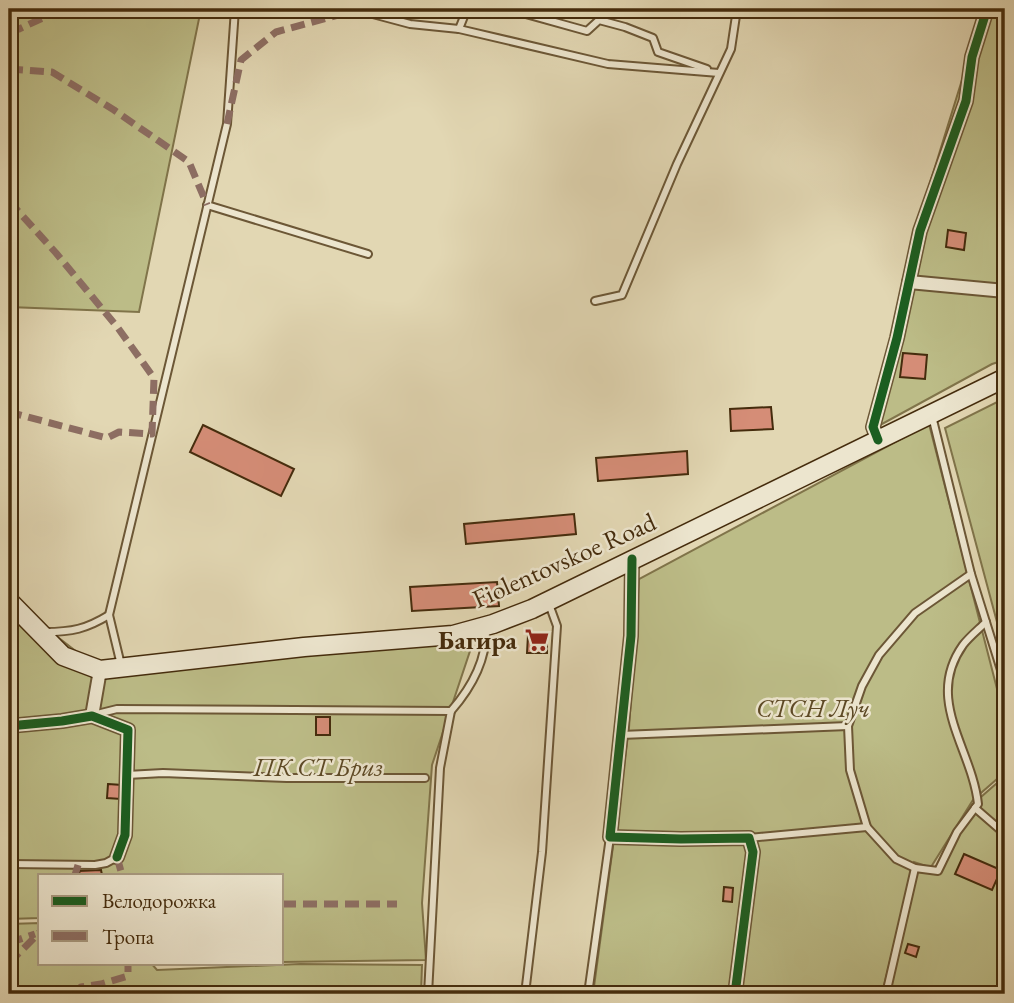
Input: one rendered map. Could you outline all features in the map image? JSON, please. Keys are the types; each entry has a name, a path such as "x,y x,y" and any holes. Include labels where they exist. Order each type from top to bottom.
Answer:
{"main road":[{"name":"Fiolentovskoe Road","path":"9,601 38,633 64,656 100,670 304,647 453,635 486,626 548,601 1005,378"}],"street":[{"path":"878,440 873,427 920,231 966,102 972,57 987,9"},
{"path":"909,282 1005,291"},
{"path":"632,559 631,636 610,837 749,838 752,852 735,994"},
{"path":"92,716 100,670"},
{"path":"9,726 92,716 128,730 125,835 117,858"}],"lane":[{"path":"121,667 109,615 227,124 235,9"},
{"path":"354,9 410,24 459,29 608,64 719,73"},
{"path":"459,29 467,9"},
{"path":"508,9 587,31 599,20 625,27 653,38 658,52 719,73"},
{"path":"595,301 622,295 732,49 737,9"},
{"path":"207,205 368,254"},
{"path":"931,414 971,574 1005,684"},
{"path":"971,574 915,613 879,655 862,687 848,726 850,770 867,827 896,859 915,868 938,872 957,832 978,804 976,786 957,738 947,695 947,678 963,645 986,622"},
{"path":"525,994 542,852 557,626 548,601"},
{"path":"38,633 70,632 90,627 109,615"},
{"path":"428,994 440,768 451,711 466,694 478,668 486,643 486,626"},
{"path":"92,716 117,709 451,711"},
{"path":"621,735 848,726"},
{"path":"127,775 163,773 287,778 425,778"},
{"path":"975,808 1005,834"},
{"path":"749,838 867,827"},
{"path":"588,994 610,837"},
{"path":"9,864 95,865 117,858"},
{"path":"886,994 915,868"}],"green space":[{"path":"9,9 201,9 139,312 9,307"},
{"path":"984,9 1005,9 1005,360 992,364 871,430 917,225"},
{"path":"1005,398 1005,652 945,428"},
{"name":"СТСН Луч","path":"929,424 1005,720 1005,772 973,800 931,867 936,867 973,804 1005,776 1005,994 884,994 916,865 926,866 914,862 882,994 593,994 629,728 639,579"},
{"name":"ПК СТ Бриз","path":"9,599 100,670 473,642 432,765 422,903 426,960 284,962 284,874 38,874 38,918 9,919"},
{"path":"38,923 38,964 152,964 157,970 300,964 422,965 421,994 9,994 9,924"}],"building":[{"path":"948,230 966,233 964,250 946,247"},
{"path":"903,353 927,355 925,379 900,377"},
{"path":"771,407 773,429 731,431 730,409"},
{"path":"203,425 294,469 281,496 190,452"},
{"path":"687,451 688,474 598,481 596,458"},
{"path":"574,514 576,534 466,544 464,524"},
{"path":"497,582 499,606 412,611 410,587"},
{"path":"528,635 547,635 547,653 527,653"},
{"path":"316,717 330,717 330,735 316,735"},
{"path":"108,784 122,785 121,799 107,798"},
{"path":"964,854 1001,870 992,890 955,874"},
{"path":"101,870 102,874 80,874 79,871"},
{"path":"724,887 733,888 732,902 723,901"},
{"path":"908,944 919,947 916,957 905,953"}],"marked path":[{"path":"9,30 19,29 62,9"},
{"path":"227,124 241,60 276,32 357,10"},
{"path":"9,69 52,72 114,110 189,162 207,205"},
{"path":"9,201 118,328 154,378 152,434 119,432 107,438 9,412"},
{"path":"117,857 122,874"},
{"path":"75,874 78,865"},
{"path":"284,904 397,904"},
{"path":"9,943 35,934"},
{"path":"9,963 38,934"},
{"path":"73,994 81,987 128,976 128,964"}],"cycle path":[{"path":"878,440 873,427 897,338 920,231 966,101 972,57 987,9"},
{"path":"632,559 631,636 610,837 749,838 753,852 735,994"},
{"path":"9,726 92,716 128,730 125,835 117,857"}],"place":[{"name":"Багира","path":"537,640"}]}
